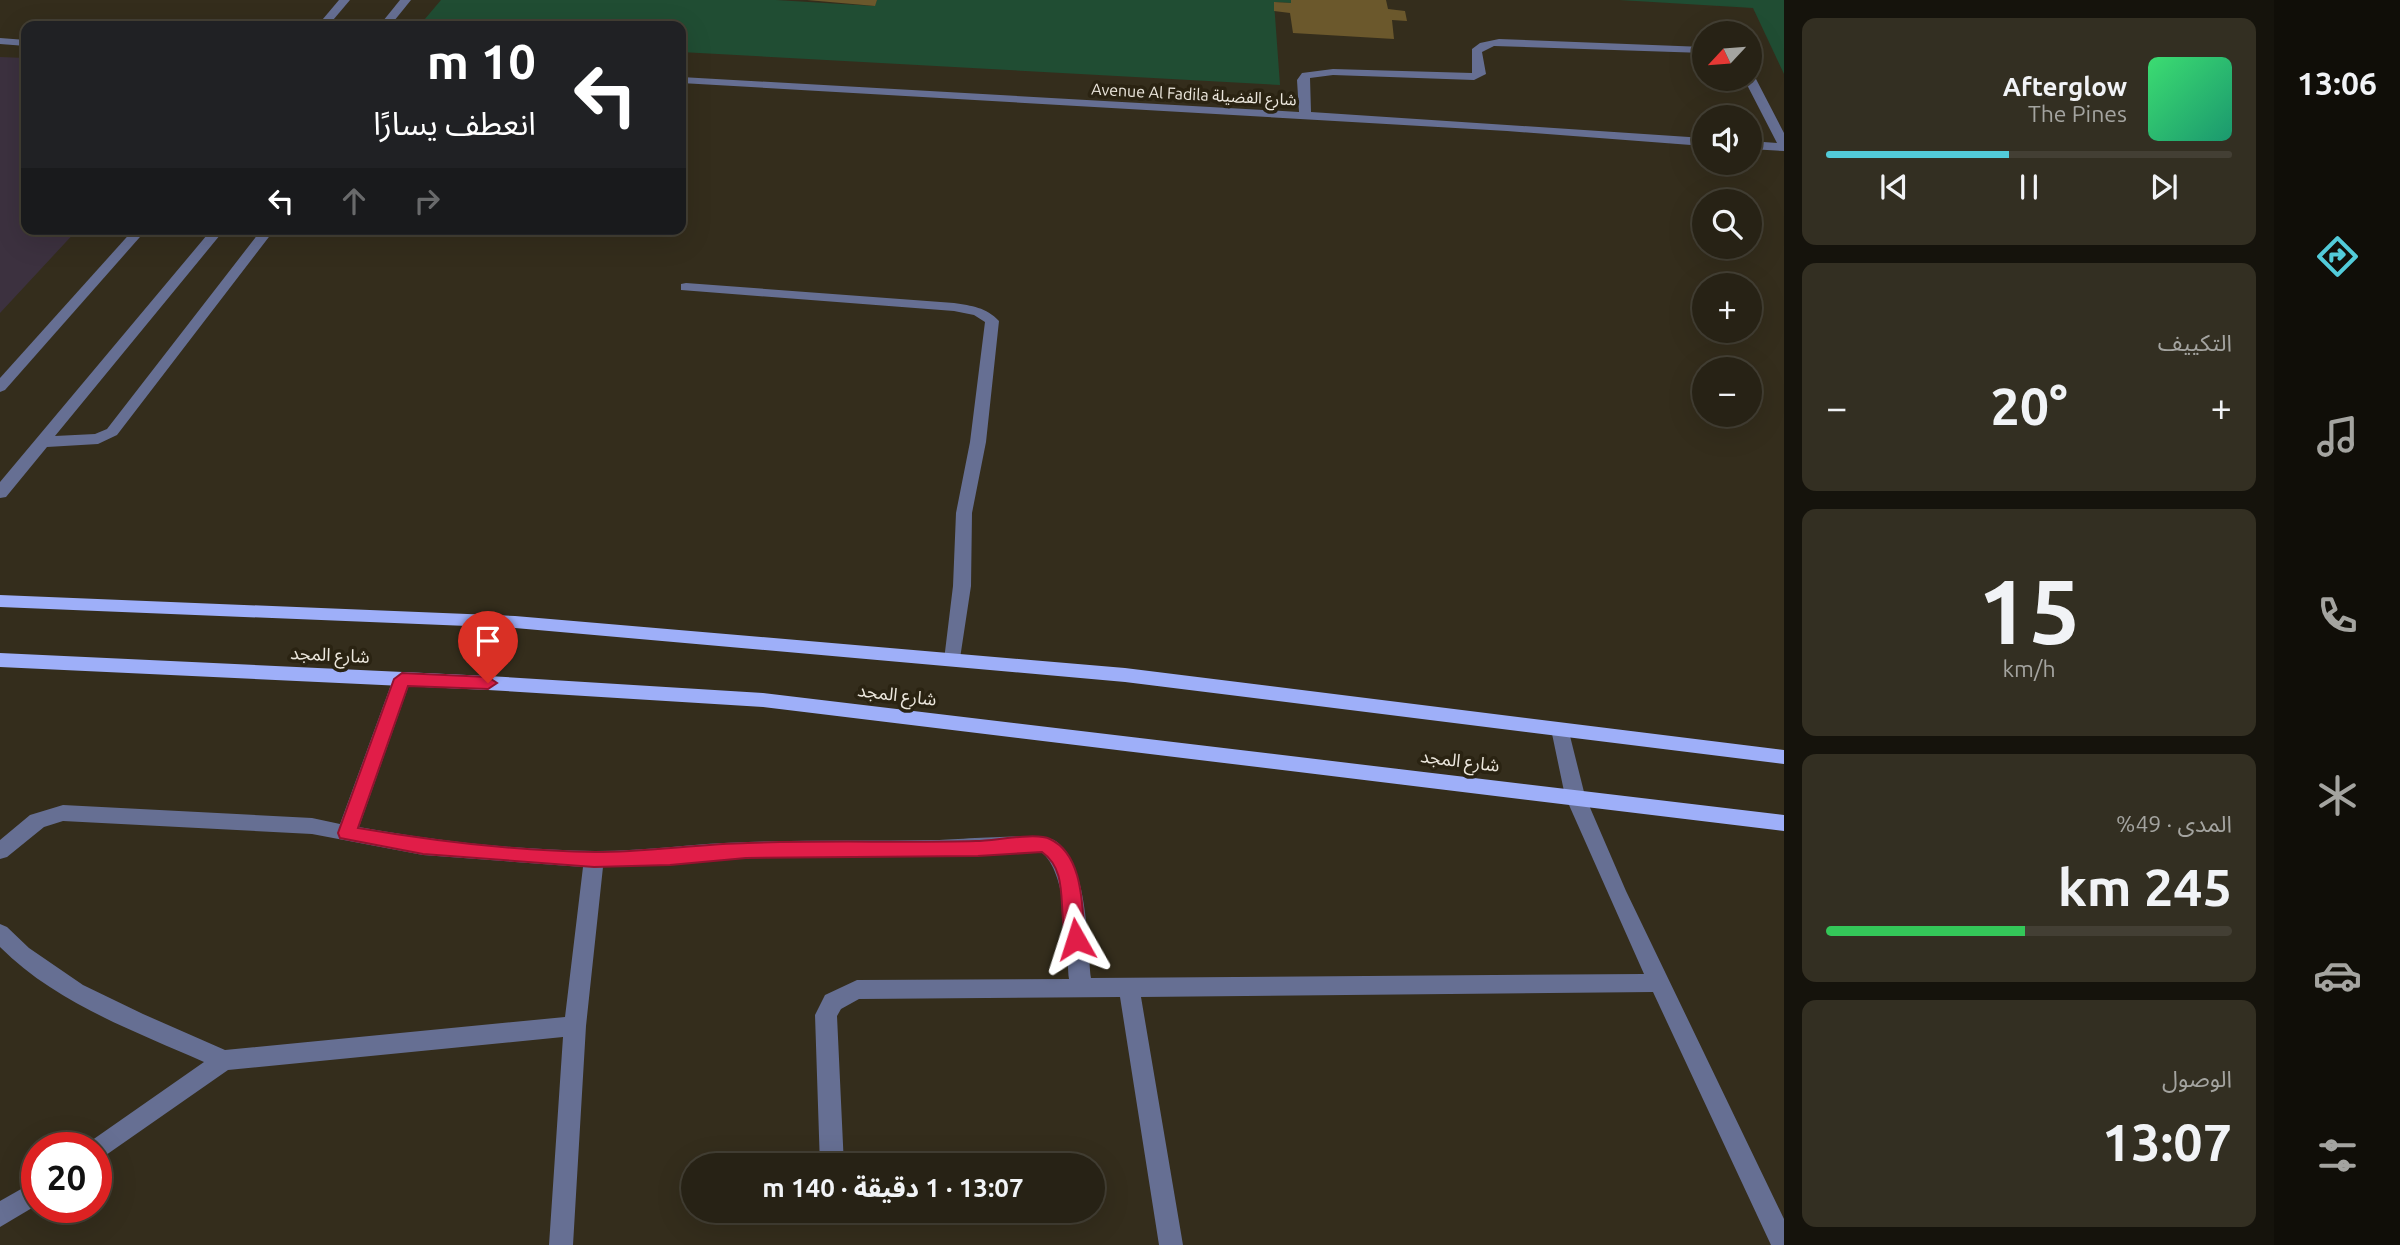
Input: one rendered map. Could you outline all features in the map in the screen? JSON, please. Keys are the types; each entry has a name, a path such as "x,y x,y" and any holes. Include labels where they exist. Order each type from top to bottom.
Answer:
{"main road":[{"path":"0,601 515,622 1125,675 1784,757"},
{"name":"شارع المجد","path":"0,660 763,700 1784,823"}],"street":[{"path":"326,21 345,0"},
{"path":"388,21 406,0"},
{"path":"0,41 21,43"},
{"path":"1306,116 1303,80 1306,75 1333,72 1474,77 1480,74 1476,51 1480,46 1489,43 1692,49"},
{"name":"Avenue Al Fadila شارع الفضيلة","path":"686,80 1692,141"},
{"path":"1756,91 1784,146 1762,145"},
{"path":"0,387 136,235"},
{"path":"0,493 214,235"},
{"path":"42,442 97,439 112,432 264,235"},
{"path":"687,287 954,307 978,311 992,321 978,442 964,513 962,586 953,660"},
{"path":"347,833 360,803 402,679"},
{"path":"1560,729 1575,796 1616,891 1784,1245"},
{"path":"0,851 37,821 63,813 312,826 423,847 594,859 670,857 746,850 978,848 1045,844 1056,852 1063,862 1071,891 1081,988"},
{"path":"561,1245 575,1026 594,859"},
{"path":"0,933 17,952 83,995 224,1060"},
{"path":"831,1153 826,1015 833,1002 857,990 1659,983"},
{"path":"1129,988 1171,1245"},
{"path":"112,1140 224,1060 575,1026"},
{"path":"0,1215 21,1201"}],"shaded area":[{"path":"0,57 21,58 21,235 72,235 0,313"}],"green space":[{"path":"441,0 776,0 874,6 877,0 1291,0 1291,3 1274,2 1280,85 686,52 686,21 423,21"},
{"path":"1619,0 1784,0 1784,74 1762,27 1762,21 1759,21 1753,8"}],"building":[{"path":"807,0 877,0 875,6"},
{"path":"1291,0 1386,0 1388,9 1405,11 1407,21 1392,20 1394,39 1293,33 1290,13 1274,11 1274,2 1291,3"}],"route":[{"path":"488,683 402,679 360,803 347,833 423,847 594,859 670,857 746,850 978,848 1045,844 1056,852 1063,862 1071,891 1076,939"}]}
